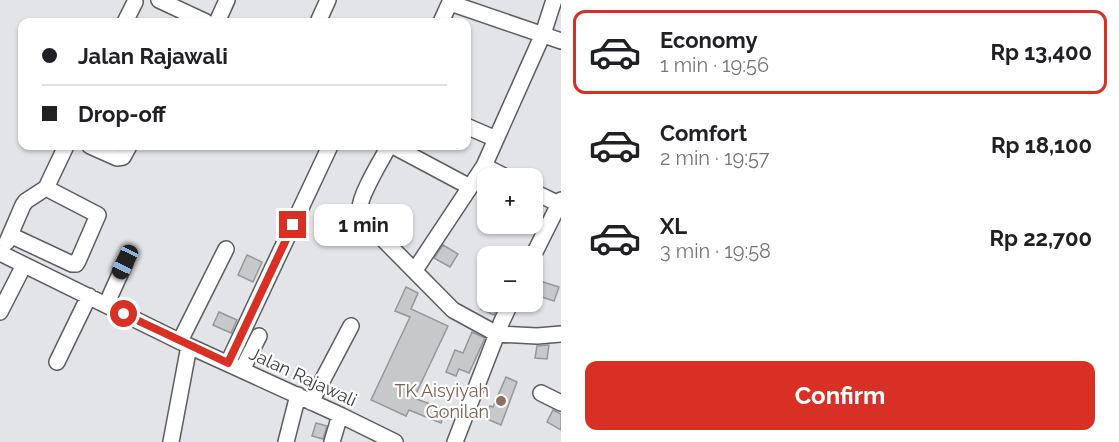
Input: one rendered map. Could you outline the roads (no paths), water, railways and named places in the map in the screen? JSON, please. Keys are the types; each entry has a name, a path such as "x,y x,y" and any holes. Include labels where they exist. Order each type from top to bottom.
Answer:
{"street":[{"path":"159,0 183,6 200,18"},
{"path":"219,18 227,0"},
{"path":"320,18 328,0"},
{"path":"415,270 484,166 543,34 554,0"},
{"path":"443,18 450,1 561,41"},
{"path":"128,18 135,2"},
{"path":"471,128 496,138"},
{"path":"0,253 26,201 46,188 64,150"},
{"path":"99,150 117,158 123,157 127,150"},
{"path":"235,366 328,150"},
{"path":"389,150 361,200 362,217 370,226 453,310 497,334 537,336 561,334"},
{"path":"399,150 470,187"},
{"path":"484,166 488,168"},
{"path":"10,235 76,264 98,215 46,188"},
{"path":"538,246 560,203 543,196"},
{"path":"171,442 184,343 226,249"},
{"name":"Jalan Rajawali","path":"0,253 394,442"},
{"path":"106,305 125,262"},
{"path":"0,312 24,265"},
{"path":"57,362 89,297"},
{"path":"455,442 507,312"},
{"path":"286,442 305,399 351,326"},
{"path":"235,366 259,336"},
{"path":"541,393 561,403"},
{"path":"332,442 340,415"}],"place":[{"name":"TK Aisyiyah Gonilan","path":"501,401"}]}
